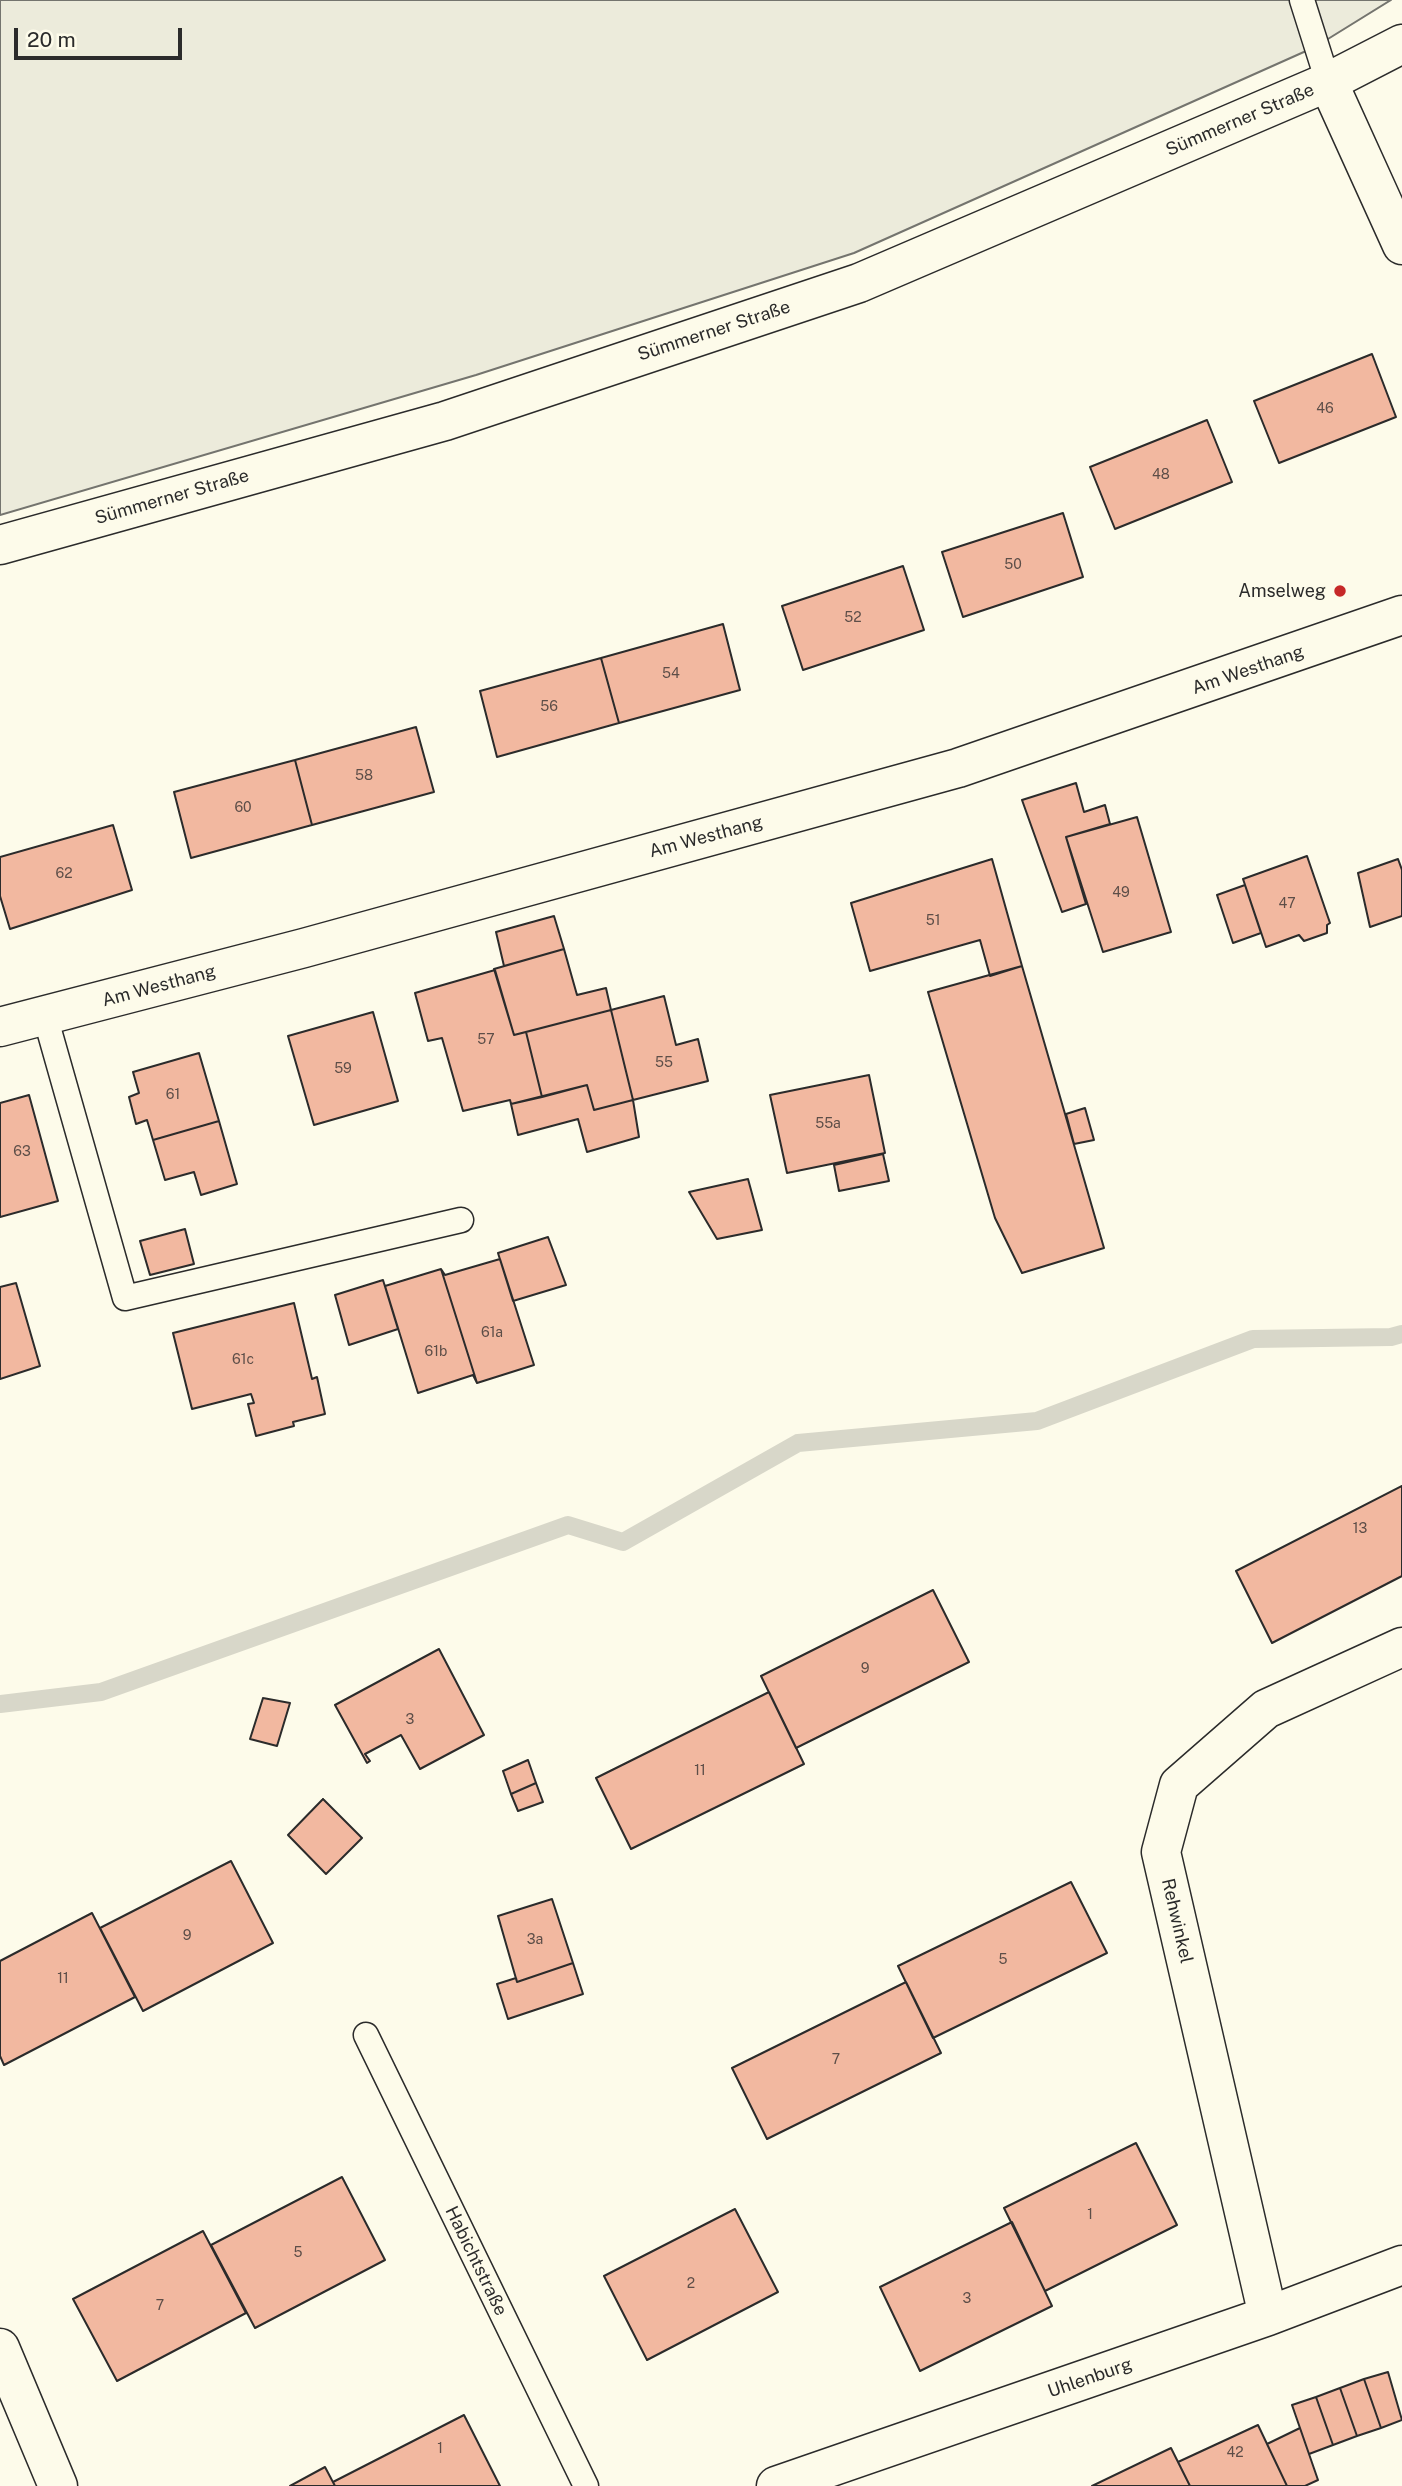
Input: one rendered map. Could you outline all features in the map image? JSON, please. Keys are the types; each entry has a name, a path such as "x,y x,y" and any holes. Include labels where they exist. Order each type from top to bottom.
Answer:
{"street":[{"name":"Sümmerner Straße","path":"0,545 444,421 859,283 1328,82 1402,44"},
{"path":"1328,82 1402,245"},
{"name":"Am Westhang","path":"0,1027 304,948 958,768 1402,615"},
{"name":"Rehwinkel","path":"1268,2316 1161,1852 1179,1785 1266,1709 1402,1647"},
{"name":"Uhlenburg","path":"776,2486 1268,2316 1402,2265"},
{"path":"0,2348 58,2486"}],"lane":[{"path":"1301,0 1328,82"},
{"path":"45,1016 125,1298 461,1220"},
{"name":"Habichtstraße","path":"366,2035 586,2486"}],"shaded area":[{"path":"0,0 1391,0 1315,47 854,253 476,375 0,515"}],"building":[{"path":"1372,354 1396,417 1279,463 1254,401"},
{"path":"1207,420 1232,482 1115,529 1090,467"},
{"path":"1063,513 1083,577 963,617 942,552"},
{"path":"903,566 924,630 803,670 782,606"},
{"path":"723,624 740,690 619,723 601,658"},
{"path":"601,658 619,723 497,757 480,691"},
{"path":"416,727 434,792 312,825 295,760"},
{"path":"295,760 312,825 191,858 174,792"},
{"path":"1076,783 1084,812 1105,805 1110,824 1066,837 1086,904 1062,912 1022,800"},
{"path":"1137,817 1171,932 1103,952 1066,837"},
{"path":"113,825 132,890 10,929 0,896 0,857"},
{"path":"1307,856 1330,923 1327,925 1327,933 1304,941 1299,935 1266,947 1243,879"},
{"path":"992,859 1022,966 990,976 980,940 870,971 851,903"},
{"path":"1398,859 1402,870 1402,916 1370,927 1358,873"},
{"path":"1245,885 1261,933 1233,943 1217,895"},
{"path":"554,916 564,949 504,966 496,932"},
{"path":"564,949 577,995 606,988 611,1010 514,1035 494,969"},
{"path":"1022,966 1104,1248 1022,1273 995,1218 928,992"},
{"path":"495,970 514,1035 526,1032 542,1097 511,1104 510,1100 463,1111 442,1038 428,1041 415,993"},
{"path":"664,996 676,1045 698,1039 708,1081 633,1100 611,1010"},
{"path":"611,1010 633,1100 594,1110 587,1085 542,1097 526,1032"},
{"path":"373,1012 398,1101 314,1125 288,1036"},
{"path":"199,1053 219,1121 153,1140 147,1120 136,1124 129,1097 139,1093 133,1072"},
{"path":"869,1075 885,1153 787,1173 770,1095"},
{"path":"587,1085 594,1110 633,1100 639,1137 587,1152 578,1119 518,1135 511,1104"},
{"path":"29,1095 58,1201 0,1217 0,1103"},
{"path":"1085,1108 1094,1140 1074,1144 1066,1114"},
{"path":"219,1121 237,1184 201,1195 194,1172 165,1180 153,1140"},
{"path":"883,1154 889,1181 839,1191 834,1165"},
{"path":"748,1179 762,1230 717,1239 689,1192"},
{"path":"185,1229 194,1264 150,1275 140,1241"},
{"path":"548,1237 566,1285 513,1301 498,1253"},
{"path":"500,1259 534,1365 477,1383 441,1269 445,1275"},
{"path":"441,1269 477,1383 473,1375 418,1393 385,1286"},
{"path":"383,1280 398,1329 349,1345 335,1295"},
{"path":"16,1283 40,1366 0,1379 0,1287"},
{"path":"294,1303 312,1379 317,1377 325,1414 256,1436 248,1404 254,1403 251,1394 192,1409 173,1333"},
{"path":"1402,1486 1402,1576 1272,1643 1236,1571"},
{"path":"933,1590 969,1662 796,1748 761,1676"},
{"path":"439,1649 484,1735 420,1769 401,1735 365,1754 370,1761 367,1763 335,1705"},
{"path":"769,1692 804,1764 631,1849 596,1778"},
{"path":"263,1698 290,1703 277,1746 250,1739"},
{"path":"528,1760 536,1783 511,1794 503,1771"},
{"path":"536,1783 543,1802 518,1811 511,1794"},
{"path":"323,1799 362,1838 326,1874 288,1835"},
{"path":"231,1861 273,1943 143,2011 100,1928"},
{"path":"1071,1882 1107,1953 933,2038 898,1966"},
{"path":"552,1899 573,1963 517,1982 498,1916"},
{"path":"92,1913 135,1997 4,2065 0,2056 0,1961"},
{"path":"573,1963 583,1994 508,2019 497,1984 516,1978 517,1982"},
{"path":"906,1982 941,2053 767,2139 732,2068"},
{"path":"1136,2143 1177,2225 1045,2291 1004,2208"},
{"path":"342,2177 385,2260 255,2328 211,2245"},
{"path":"735,2209 778,2292 647,2360 604,2276"},
{"path":"1012,2222 1052,2306 920,2371 880,2287"},
{"path":"203,2231 246,2313 117,2381 73,2299"},
{"path":"1388,2372 1402,2420 1381,2428 1364,2379"},
{"path":"1364,2379 1381,2428 1357,2436 1340,2388"},
{"path":"1340,2388 1357,2436 1333,2445 1316,2397"},
{"path":"1316,2397 1333,2445 1309,2454 1292,2405"},
{"path":"464,2415 500,2486 335,2486 333,2482"},
{"path":"1258,2425 1287,2486 1190,2486 1178,2462"},
{"path":"1300,2428 1318,2480 1305,2486 1287,2486 1267,2444"},
{"path":"1171,2448 1190,2486 1092,2486"},
{"path":"325,2467 335,2486 290,2486"}],"waterway":[{"path":"0,1704 101,1692 568,1525 623,1542 798,1443 1037,1421 1253,1339 1391,1337 1402,1334"}],"place":[{"name":"Amselweg","path":"1340,591"}]}
